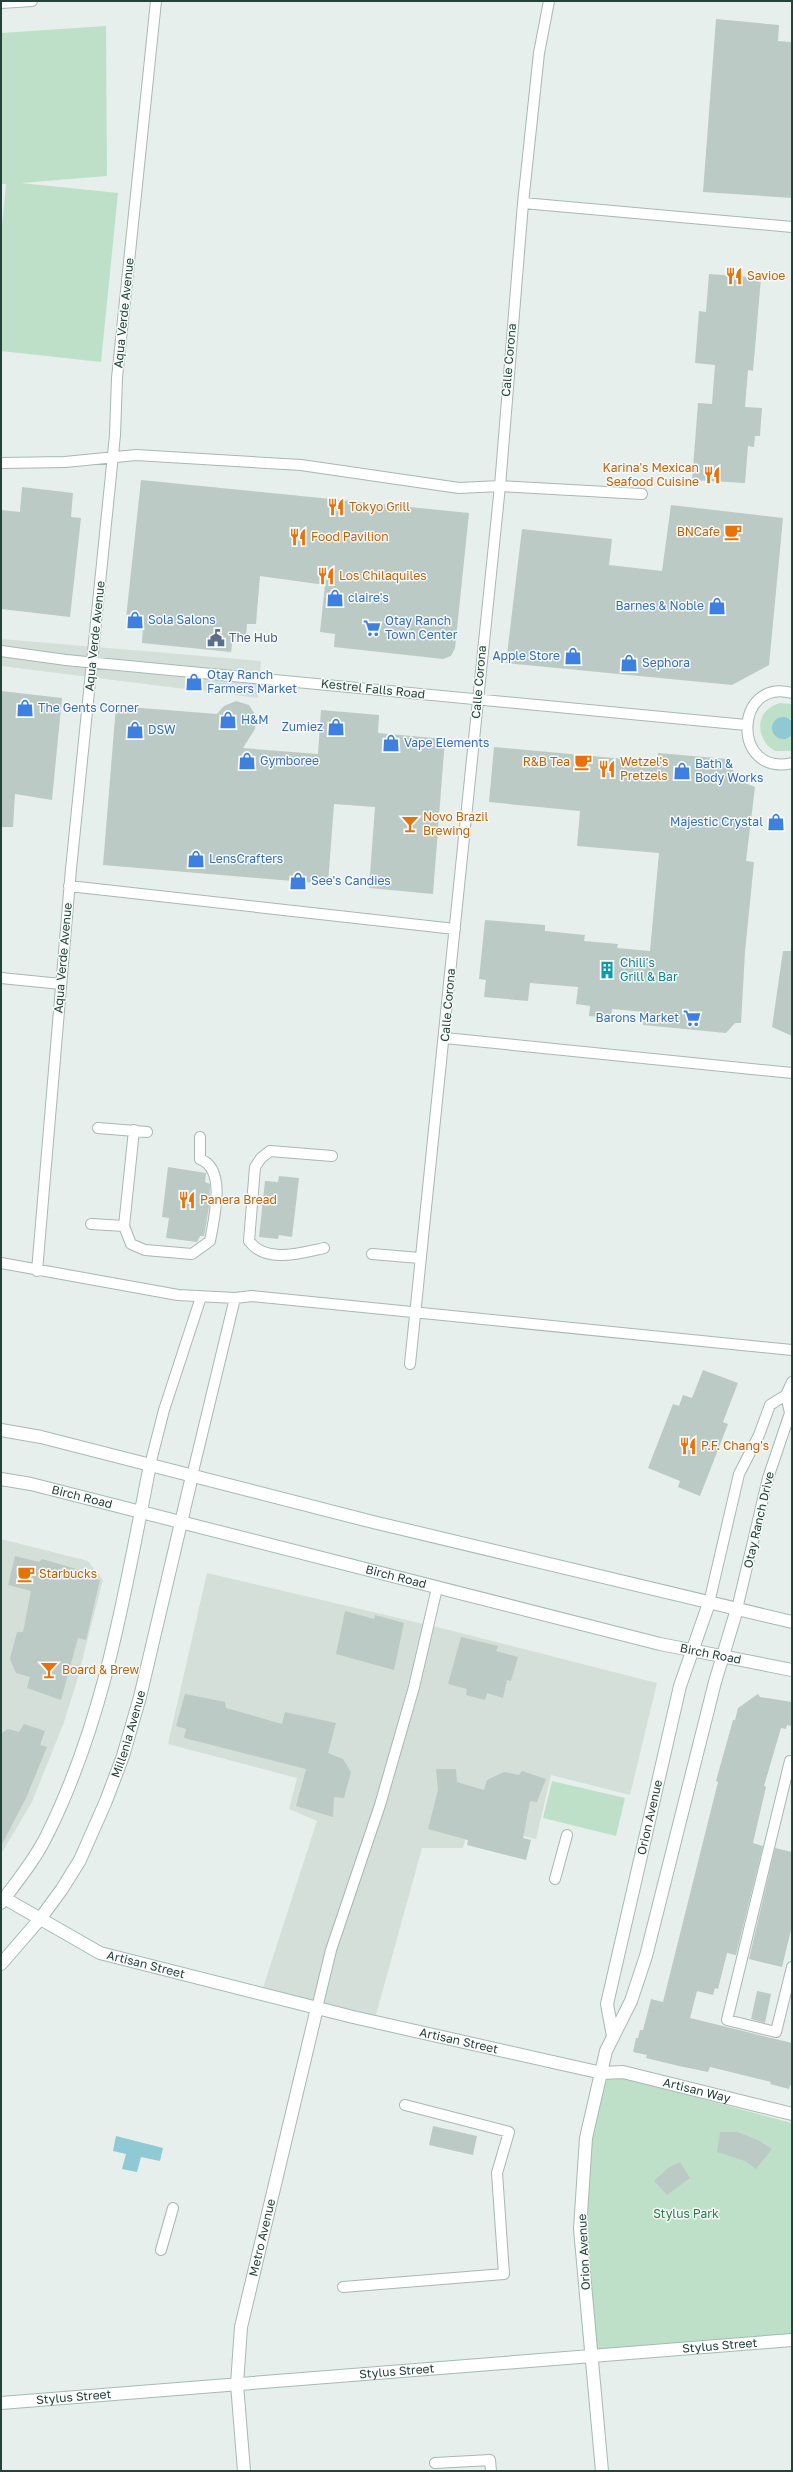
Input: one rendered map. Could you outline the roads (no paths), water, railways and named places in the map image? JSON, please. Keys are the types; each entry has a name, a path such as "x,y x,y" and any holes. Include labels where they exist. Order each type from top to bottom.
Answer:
{"street":[{"path":"1,1430 41,1437 192,1476 792,1622"},
{"path":"40,1919 2,1899 30,1865 47,1835 88,1738 115,1641 150,1465"},
{"name":"Millenia Avenue","path":"1,1964 40,1919 80,1860 123,1756 140,1697 192,1476"},
{"name":"Birch Road","path":"1,1479 181,1522 436,1588 693,1651 792,1670"},
{"name":"Orion Avenue","path":"613,2036 607,2004 680,1686 710,1603"},
{"name":"Orion Avenue","path":"602,2471 580,2217 586,2138 606,2051 631,2000 646,1956 723,1657 737,1609"},
{"name":"Artisan Street","path":"40,1919 100,1953 282,2000 602,2073"},
{"name":"Metro Avenue","path":"244,2471 237,2384 241,2326 317,2008"},
{"name":"Artisan Way","path":"602,2073 623,2072 792,2114"},
{"name":"Stylus Street","path":"1,2403 792,2340"}],"lane":[{"path":"1,3 32,1"},
{"name":"Aqua Verde Avenue","path":"37,1271 69,886 113,456 117,378 156,1"},
{"name":"Calle Corona","path":"410,1364 414,1312 445,1038 477,699 500,486 523,203 539,53 549,1"},
{"path":"523,203 792,227"},
{"path":"1,463 79,461 113,456 136,455 301,465 459,488 500,486 642,494"},
{"name":"Kestrel Falls Road","path":"1,651 92,662 746,725"},
{"path":"792,693 775,692 764,696 755,704 749,714 746,725 747,738 753,749 762,758 773,763 792,762"},
{"path":"69,886 455,928"},
{"path":"1,978 61,984"},
{"path":"445,1038 792,1073"},
{"path":"98,1128 147,1132"},
{"path":"134,1130 124,1226 131,1244 145,1250 192,1254 210,1241 217,1178 208,1162 200,1159 200,1137"},
{"path":"324,1248 284,1255 264,1252 253,1247 249,1241 255,1167 260,1158 270,1151 332,1156"},
{"path":"91,1224 124,1226"},
{"path":"372,1254 420,1258"},
{"path":"1,1263 37,1271 201,1297 235,1298 252,1296 792,1350"},
{"path":"150,1465 164,1410 201,1297"},
{"path":"192,1476 235,1298"},
{"path":"710,1603 739,1474 760,1435 770,1405 786,1395 792,1382"},
{"name":"Otay Ranch Drive","path":"737,1609 768,1478 790,1413 786,1395"},
{"path":"317,2008 331,1950 386,1785 414,1687 436,1588"},
{"path":"792,1761 790,1761 727,2020 776,2032 792,1967"},
{"path":"555,1879 567,1834"},
{"path":"343,2287 504,2274 498,2173 509,2132 405,2105"},
{"path":"161,2250 173,2208"},
{"path":"435,2463 490,2460 491,2471"}],"water":[{"path":"783,717 791,720 794,728 791,736 783,739 775,736 772,728 775,720"},
{"path":"116,2136 163,2148 160,2161 141,2157 137,2172 122,2169 126,2154 113,2151"}],"place":[{"name":"Savioe","path":"734,276"},
{"name":"Karina's Mexican Seafood Cuisine","path":"712,475"},
{"name":"Tokyo Grill","path":"336,507"},
{"name":"BNCafe","path":"733,532"},
{"name":"Food Pavilion","path":"298,537"},
{"name":"Los Chilaquiles","path":"326,576"},
{"name":"claire's","path":"335,598"},
{"name":"Barnes & Noble","path":"717,606"},
{"name":"Sola Salons","path":"135,620"},
{"name":"Otay Ranch Town Center","path":"372,628"},
{"name":"The Hub","path":"216,638"},
{"name":"Apple Store","path":"573,656"},
{"name":"Sephora","path":"629,663"},
{"name":"Otay Ranch Farmers Market","path":"194,682"},
{"name":"The Gents Corner","path":"25,708"},
{"name":"H&M","path":"228,720"},
{"name":"Zumiez","path":"336,727"},
{"name":"DSW","path":"135,730"},
{"name":"Vape Elements","path":"391,743"},
{"name":"Gymboree","path":"247,761"},
{"name":"R&B Tea","path":"583,762"},
{"name":"Wetzel's Pretzels","path":"607,769"},
{"name":"Bath & Body Works","path":"682,771"},
{"name":"Majestic Crystal","path":"776,822"},
{"name":"Novo Brazil Brewing","path":"410,824"},
{"name":"LensCrafters","path":"196,859"},
{"name":"See's Candies","path":"298,881"},
{"name":"Chili's Grill & Bar","path":"607,970"},
{"name":"Barons Market","path":"692,1018"},
{"name":"Panera Bread","path":"187,1200"},
{"name":"P.F. Chang's","path":"688,1446"},
{"name":"Starbucks","path":"26,1574"},
{"name":"Board & Brew","path":"49,1670"}],"park label":[{"name":"Stylus Park","path":"686,2214"}]}
